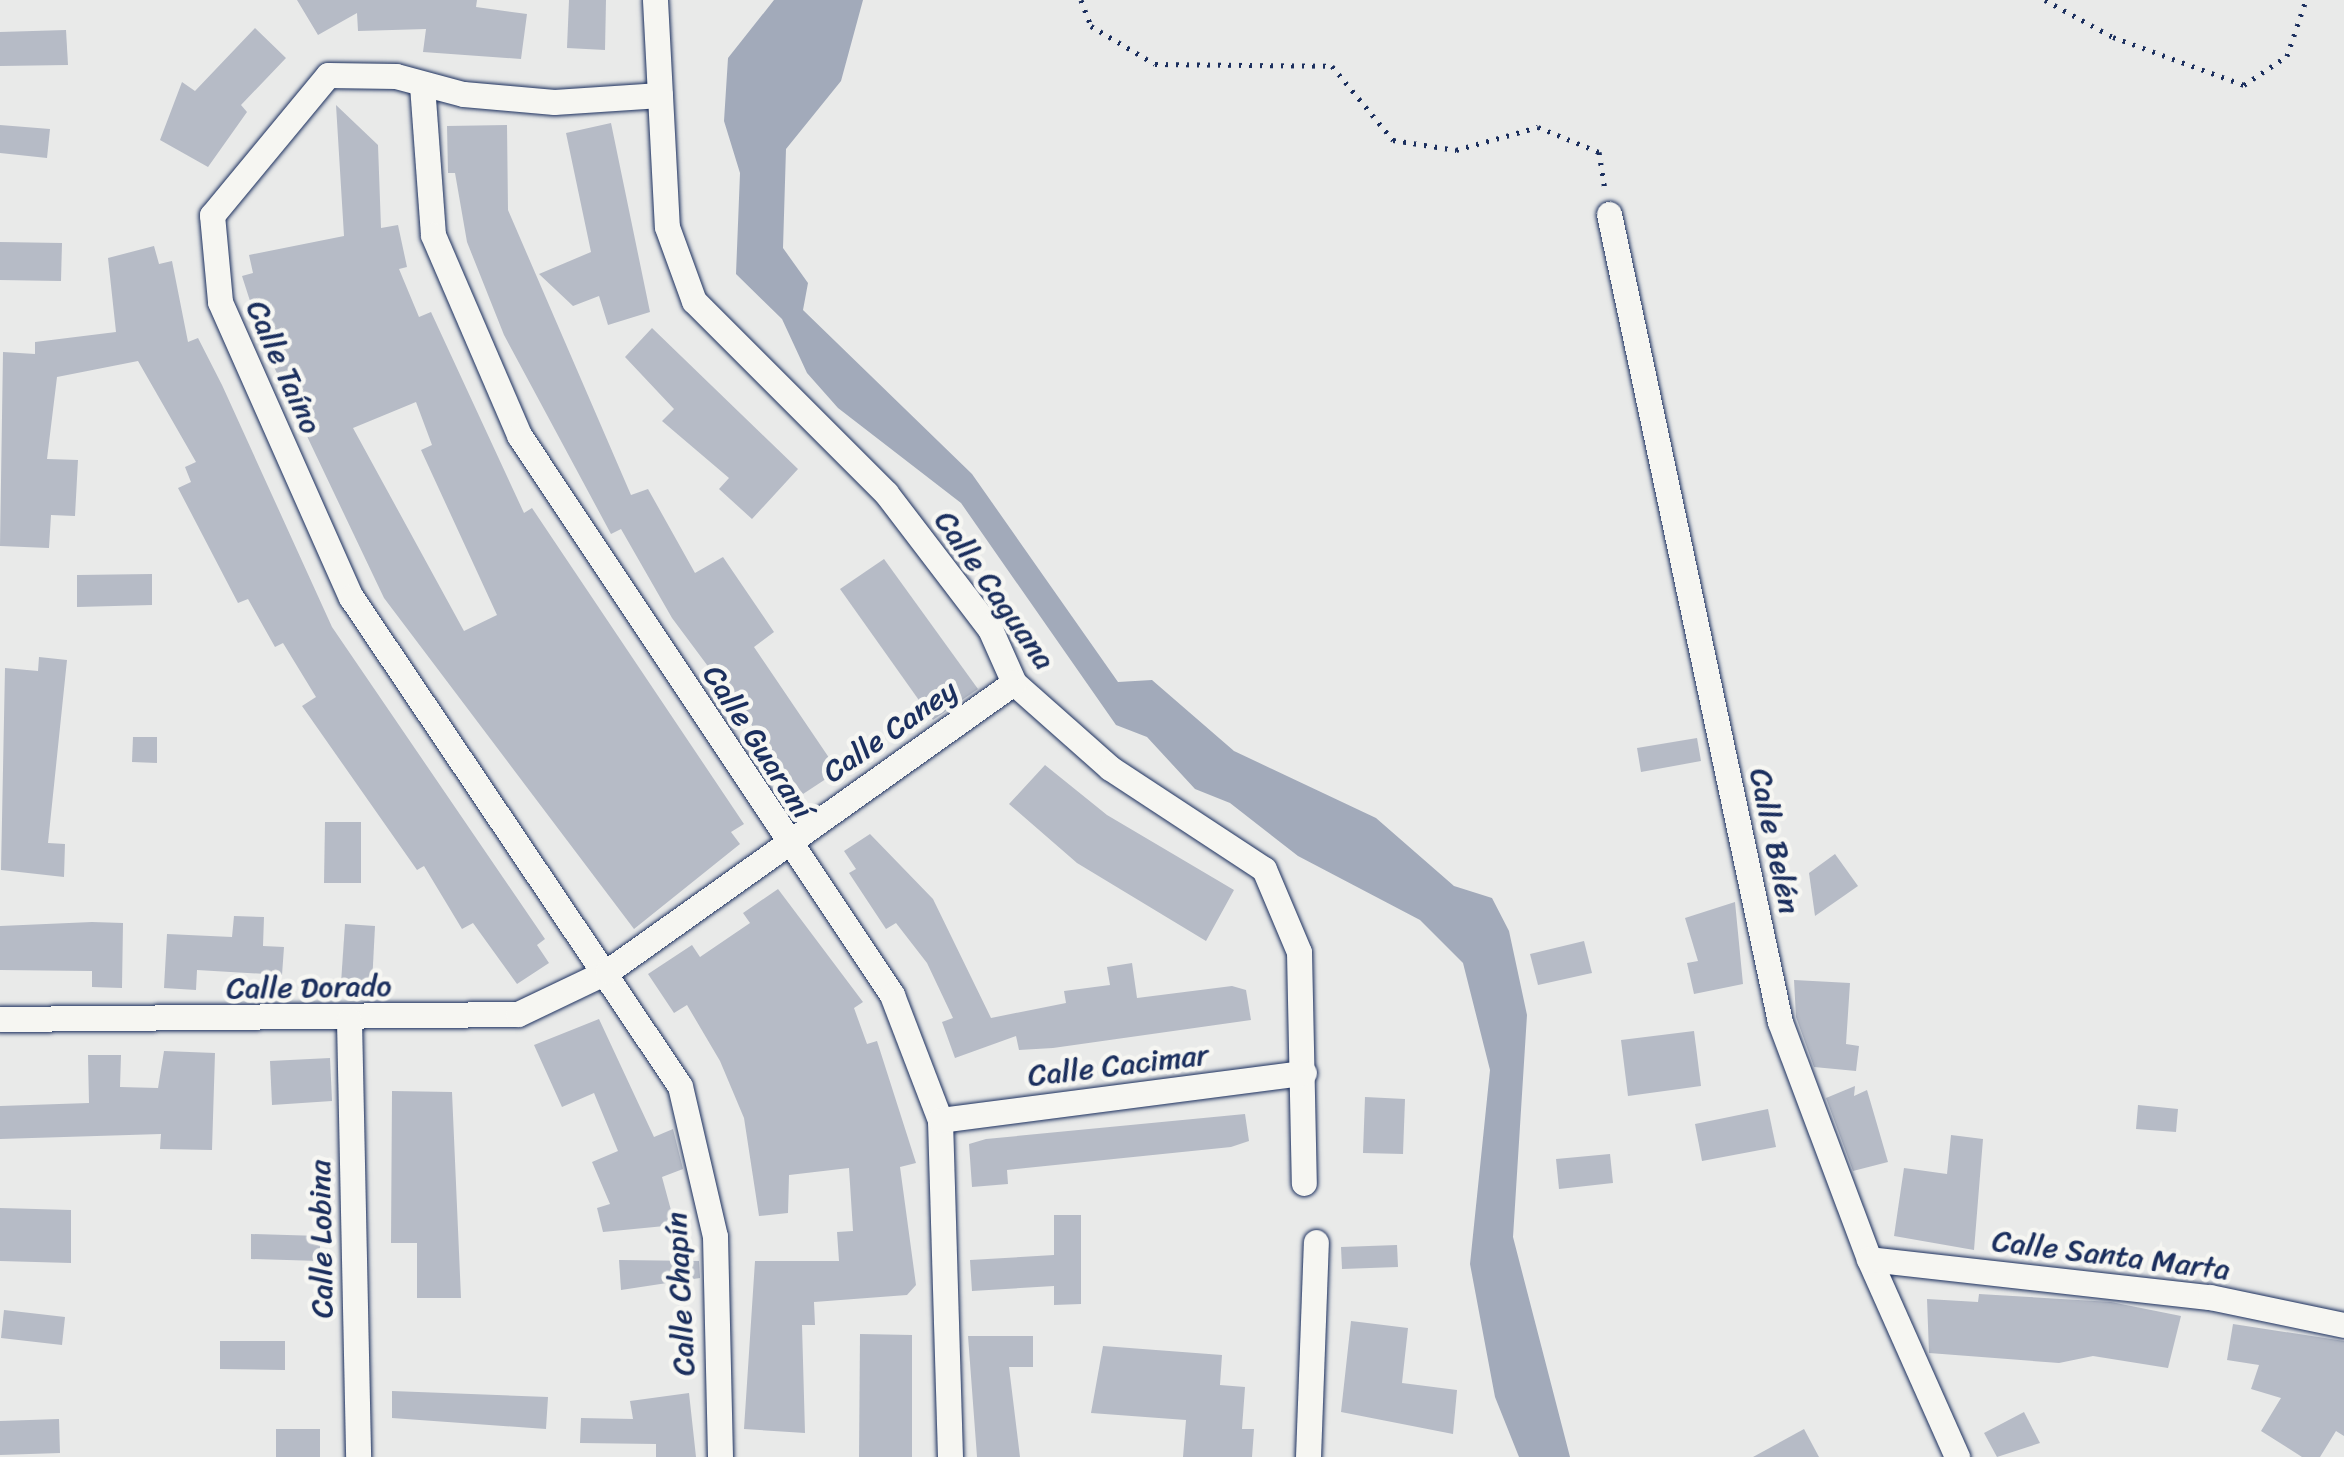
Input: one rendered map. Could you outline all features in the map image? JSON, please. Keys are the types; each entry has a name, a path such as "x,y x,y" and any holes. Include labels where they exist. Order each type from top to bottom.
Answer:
{"street":[{"name":"Calle Caguana","path":"655,0 667,227 694,300 886,494 990,629 1014,683 1110,768 1264,869 1300,952 1304,1182"},
{"name":"Calle Taíno","path":"608,971 351,596 220,302 212,215 328,74 352,70 422,85 554,102 660,95"},
{"name":"Calle Guaraní","path":"422,85 433,235 518,435 786,845 892,995 940,1120 950,1457"},
{"name":"Calle Belén","path":"1609,214 1780,1022 1869,1259 1958,1457"},
{"name":"Calle Caney","path":"608,971 1014,683"},
{"name":"Calle Dorado","path":"0,1019 350,1020 518,1014 608,971"},
{"name":"Calle Chapín","path":"608,971 680,1086 702,1172 715,1236 720,1457"},
{"name":"Calle Lobina","path":"350,1020 358,1457"},
{"name":"Calle Cacimar","path":"940,1120 1304,1073"},
{"path":"1308,1457 1316,1242"},
{"name":"Calle Santa Marta","path":"1869,1259 2210,1297 2344,1326"}],"path":[{"path":"1081,0 1091,26 1155,64 1332,66 1393,140 1456,150 1538,126 1600,152 1609,214"},
{"path":"2045,0 2244,85 2287,56 2306,0"}],"water":[{"path":"774,0 863,0 841,81 786,149 783,248 808,283 803,310 972,474 1118,682 1152,680 1234,751 1376,818 1454,886 1492,898 1509,931 1527,1015 1513,1237 1570,1457 1519,1457 1495,1397 1470,1264 1490,1070 1463,963 1420,920 1298,856 1230,803 1195,789 1147,737 1116,725 961,503 838,408 807,373 782,319 736,274 740,173 724,121 728,58"}],"building":[{"path":"297,0 477,0 476,7 527,14 521,59 423,52 426,29 358,31 357,13 318,35"},
{"path":"569,0 606,0 605,50 567,48"},
{"path":"255,28 286,58 241,105 247,112 208,167 160,140 182,82 195,91"},
{"path":"66,30 68,65 0,66 0,32"},
{"path":"336,105 378,145 381,228 398,225 407,267 399,269 419,317 431,312 524,513 532,508 744,824 731,832 740,844 634,929 384,598 265,348 242,276 253,273 249,255 344,236","holes":["416,402 432,445 421,450 497,615 464,631 353,428"]},
{"path":"611,123 650,312 608,325 599,296 573,306 539,274 591,252 566,133"},
{"path":"0,125 50,129 47,158 0,153"},
{"path":"507,125 508,210 631,495 648,489 695,573 723,557 774,632 754,647 838,771 803,794 672,618 621,529 611,534 504,335 467,242 455,173 448,173 447,126"},
{"path":"0,242 62,243 61,281 0,280"},
{"path":"154,246 159,264 172,261 188,342 198,338 222,385 332,627 545,939 537,945 549,963 517,984 473,923 462,929 424,866 417,870 302,706 316,697 283,643 275,647 248,599 238,603 178,488 191,482 185,467 196,462 138,361 57,377 47,459 78,460 75,516 51,515 49,548 0,546 3,352 35,354 35,342 116,332 108,258"},
{"path":"652,328 798,469 752,519 719,489 729,478 662,421 674,409 625,357"},
{"path":"884,559 978,689 933,720 840,589"},
{"path":"152,574 152,605 77,607 77,575"},
{"path":"39,657 67,660 48,843 65,844 64,877 1,870 5,668 38,671"},
{"path":"133,737 157,737 157,763 132,762"},
{"path":"1697,738 1701,761 1641,772 1637,748"},
{"path":"1045,765 1107,815 1234,890 1206,941 1077,863 1009,804"},
{"path":"325,822 361,822 361,883 324,883"},
{"path":"870,834 933,899 991,1018 1066,1003 1064,991 1110,985 1107,967 1132,963 1137,998 1232,986 1246,990 1251,1020 1053,1048 1019,1050 1016,1036 955,1058 942,1022 953,1018 927,963 896,923 886,929 849,873 856,869 844,851"},
{"path":"1835,854 1858,886 1815,916 1809,873"},
{"path":"778,889 863,1002 854,1008 867,1044 877,1041 916,1163 900,1167 916,1285 907,1295 814,1302 815,1325 802,1325 805,1433 744,1429 755,1261 839,1261 837,1232 853,1231 849,1168 789,1175 788,1213 759,1216 744,1118 720,1061 687,1005 674,1013 648,974 692,945 700,957 750,923 743,913"},
{"path":"1735,902 1743,984 1694,994 1687,963 1698,961 1685,918"},
{"path":"234,916 264,917 263,946 284,947 282,975 197,970 196,990 164,988 167,934 232,937"},
{"path":"123,923 122,988 92,987 92,971 0,970 0,926"},
{"path":"345,924 375,926 372,984 341,983"},
{"path":"1584,941 1592,973 1538,985 1530,954"},
{"path":"1794,980 1850,983 1846,1044 1859,1046 1856,1071 1814,1067 1796,1017"},
{"path":"599,1019 654,1137 673,1129 683,1169 662,1177 675,1225 603,1232 597,1208 610,1204 592,1162 618,1151 594,1093 562,1107 534,1045"},
{"path":"1694,1031 1701,1086 1628,1096 1621,1040"},
{"path":"164,1051 215,1053 212,1150 160,1149 161,1134 0,1139 0,1106 89,1103 88,1055 121,1055 120,1087 158,1088"},
{"path":"330,1058 332,1101 272,1105 270,1061"},
{"path":"1855,1086 1854,1096 1867,1090 1888,1162 1853,1171 1826,1098"},
{"path":"392,1091 452,1092 461,1298 417,1298 417,1243 391,1243"},
{"path":"1365,1097 1405,1099 1403,1154 1363,1153"},
{"path":"2138,1105 2178,1109 2176,1132 2136,1129"},
{"path":"1768,1109 1776,1147 1702,1161 1695,1124"},
{"path":"1245,1114 1249,1141 1231,1147 1007,1170 1008,1184 972,1187 969,1144 986,1139"},
{"path":"1951,1135 1983,1139 1974,1250 1894,1236 1904,1168 1947,1174"},
{"path":"1610,1154 1613,1183 1559,1189 1556,1159"},
{"path":"0,1208 71,1210 71,1263 0,1261"},
{"path":"1054,1215 1081,1215 1081,1304 1054,1305 1054,1286 972,1291 970,1260 1054,1255"},
{"path":"251,1234 320,1236 320,1261 251,1259"},
{"path":"1397,1245 1398,1267 1342,1269 1341,1247"},
{"path":"619,1260 699,1261 700,1278 621,1290"},
{"path":"1979,1294 2111,1302 2181,1316 2168,1368 2093,1356 2059,1363 1929,1353 1927,1299 1978,1302"},
{"path":"4,1310 65,1317 62,1345 1,1338"},
{"path":"1351,1321 1408,1328 1402,1383 1457,1390 1453,1434 1341,1412"},
{"path":"2233,1324 2344,1341 2344,1436 2336,1431 2320,1457 2302,1457 2261,1431 2281,1398 2251,1389 2259,1365 2227,1360"},
{"path":"860,1334 912,1335 912,1457 859,1457"},
{"path":"968,1336 1033,1336 1033,1367 1009,1367 1020,1457 977,1457"},
{"path":"220,1341 285,1341 285,1370 220,1369"},
{"path":"1103,1346 1222,1355 1220,1385 1245,1387 1242,1429 1254,1429 1252,1457 1183,1457 1186,1420 1091,1413"},
{"path":"392,1391 548,1397 546,1429 392,1418"},
{"path":"689,1393 696,1457 656,1457 656,1444 580,1443 581,1418 633,1419 630,1401"},
{"path":"2024,1412 2040,1443 1997,1457 1984,1433"},
{"path":"59,1419 60,1453 0,1455 0,1421"},
{"path":"276,1429 320,1429 320,1457 276,1457"},
{"path":"1804,1429 1819,1457 1753,1457"}]}
